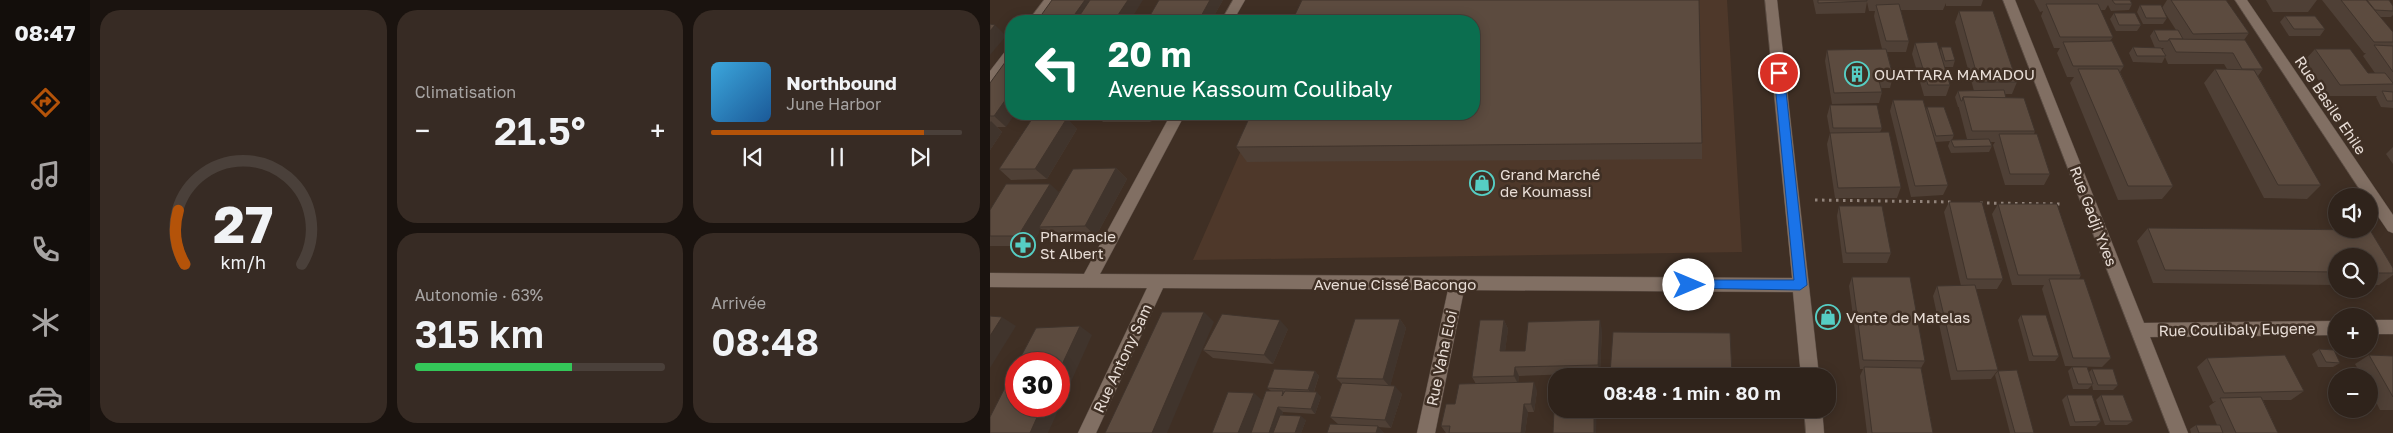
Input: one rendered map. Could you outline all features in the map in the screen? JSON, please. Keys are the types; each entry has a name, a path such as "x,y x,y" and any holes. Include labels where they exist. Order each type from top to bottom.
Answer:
{"street":[{"path":"1039,15 1050,0"},
{"path":"1230,15 1239,0"},
{"path":"1771,0 1809,368"},
{"name":"Rue Gadji Yves","path":"2009,0 2179,433"},
{"name":"Rue Basile Ehile","path":"2241,0 2393,227"},
{"path":"990,80 1005,60"},
{"path":"1088,282 1175,120"},
{"name":"Avenue Cissé Bacongo","path":"990,280 1800,285"},
{"name":"Rue Antony Sam","path":"1087,433 1158,282"},
{"name":"Rue Vaha Eloi","path":"1426,433 1457,284"},
{"path":"2378,328 2393,327"},
{"name":"Rue Coulibaly Eugene","path":"2138,330 2328,328"},
{"path":"1814,418 1815,433"}],"path":[{"path":"1792,200 1960,202"},
{"path":"1970,202 2089,204"}],"shaded area":[{"name":"Grand Marché de Koumassi","path":"1307,0 1727,0 1742,252 1193,260 1254,120 1480,120 1480,15 1426,15"}],"building":[{"path":"1052,0 1085,0 1074,15 1041,15"},
{"path":"1090,0 1128,0 1118,15 1080,15"},
{"path":"1159,0 1210,0 1202,15 1150,15"},
{"path":"1302,0 1699,0 1702,143 1236,147 1248,120 1480,120 1480,15 1295,15"},
{"path":"1818,0 1867,0 1867,1 1818,3"},
{"path":"2112,0 2130,0 2132,4 2115,4"},
{"path":"2171,0 2226,0 2249,33 2193,34"},
{"path":"2341,0 2366,0 2393,32 2393,42 2374,42"},
{"path":"2367,0 2389,0 2393,6 2393,11 2375,10"},
{"path":"1899,4 1909,41 1886,41 1876,5"},
{"path":"2046,4 2098,4 2113,37 2060,37"},
{"path":"2140,5 2161,5 2167,18 2146,18"},
{"path":"1959,11 1993,11 2017,82 1979,82"},
{"path":"2114,13 2135,13 2141,25 2119,25"},
{"path":"2285,16 2315,16 2325,29 2294,29"},
{"path":"990,24 995,25 990,31"},
{"path":"2154,30 2178,30 2183,39 2159,41"},
{"path":"2169,39 2245,40 2263,69 2242,69 2233,53 2176,52"},
{"path":"2112,41 2124,66 2073,66 2063,42"},
{"path":"1937,42 1950,85 1928,85 1915,43"},
{"path":"2374,45 2393,46 2393,72"},
{"path":"1941,47 1951,47 1955,60 1945,61"},
{"path":"2133,47 2161,48 2166,56 2137,56"},
{"name":"OUATTARA MAMADOU","path":"1886,49 1893,76 1878,77 1882,92 1834,93 1827,50"},
{"path":"2315,49 2350,49 2368,73 2385,73 2393,84 2340,85"},
{"path":"1005,62 1005,100 994,116 990,116 990,83"},
{"path":"2078,69 2118,69 2173,186 2128,186"},
{"path":"2215,69 2254,70 2321,185 2278,185"},
{"path":"2004,90 2006,98 1963,97 1962,101 1958,91"},
{"path":"2382,91 2393,92 2393,101 2387,101"},
{"path":"1963,97 2024,98 2035,131 1972,131"},
{"path":"1893,100 1923,100 1948,185 1915,186"},
{"path":"1830,105 1877,105 1882,128 1833,128"},
{"path":"1927,107 1944,107 1954,135 1936,136"},
{"path":"1031,120 1066,120 1035,169 999,169"},
{"path":"1889,132 1901,187 1838,188 1830,133"},
{"path":"1999,134 2037,134 2050,174 2010,174"},
{"path":"1989,139 1992,146 1954,147 1951,140"},
{"path":"1116,168 1085,226 1039,227 1073,169"},
{"path":"1006,184 1050,184 1018,236 990,236 990,210"},
{"path":"1949,202 1982,202 2003,279 1967,279"},
{"path":"1998,204 2057,204 2081,275 2018,275"},
{"path":"1839,206 1882,206 1891,253 1846,253"},
{"path":"2148,228 2328,230 2328,238 2375,238 2393,268 2393,273 2378,273 2378,248 2328,248 2328,272 2165,270"},
{"path":"1852,277 1910,277 1925,361 1863,360"},
{"path":"2049,279 2084,279 2111,358 2073,358"},
{"path":"1975,285 1998,370 1957,371 1937,286"},
{"path":"1162,312 1204,312 1152,433 1105,433"},
{"path":"1222,314 1280,320 1264,355 1203,350"},
{"path":"2021,315 2046,315 2059,356 2033,356"},
{"path":"990,316 1002,317 990,336"},
{"path":"1355,319 1400,319 1383,379 1336,378"},
{"path":"1480,320 1504,320 1500,351 1525,351 1528,322 1600,320 1598,365 1515,367 1514,376 1472,377"},
{"path":"1080,326 1068,352 1023,352 1036,328"},
{"path":"1613,332 1730,333 1732,368 1610,368"},
{"path":"2319,349 2328,350 2328,358 2338,358 2340,363 2326,362"},
{"path":"2285,355 2304,391 2224,393 2207,358"},
{"path":"2378,355 2393,356 2393,397 2378,368 2371,358 2378,358"},
{"path":"1864,367 1921,368 1933,433 1872,433"},
{"path":"2072,367 2087,367 2093,384 2078,384"},
{"path":"1274,369 1315,371 1308,390 1267,388"},
{"path":"2092,369 2113,369 2118,385 2098,385"},
{"path":"2017,370 2034,433 2015,433 1998,371"},
{"path":"1534,382 1531,404 1524,404 1521,433 1449,433 1450,426 1441,426 1446,404 1455,404 1459,384"},
{"path":"1342,383 1395,386 1385,420 1330,417"},
{"path":"1005,388 1005,417 1037,417 1030,433 990,433 990,417"},
{"path":"1266,391 1283,391 1282,396 1285,391 1317,392 1311,409 1278,407 1269,433 1251,433"},
{"path":"1228,392 1254,393 1238,433 1212,433"},
{"path":"2067,395 2092,395 2101,421 2075,422"},
{"path":"2101,395 2123,395 2133,421 2110,421"},
{"path":"2261,397 2278,433 2236,433 2220,398"},
{"path":"1280,415 1301,416 1295,433 1273,433"},
{"path":"1554,418 1594,418 1594,433 1553,433"},
{"path":"1330,424 1378,426 1376,433 1327,433"},
{"path":"2196,425 2220,425 2223,433 2199,433"}],"place":[{"name":"OUATTARA MAMADOU","path":"1857,74"},
{"name":"Grand Marché de Koumassi","path":"1482,183"},
{"name":"Pharmacie St Albert","path":"1023,245"},
{"name":"Vente de Matelas","path":"1828,317"}],"route":[{"path":"1689,285 1800,285 1779,73"}]}
